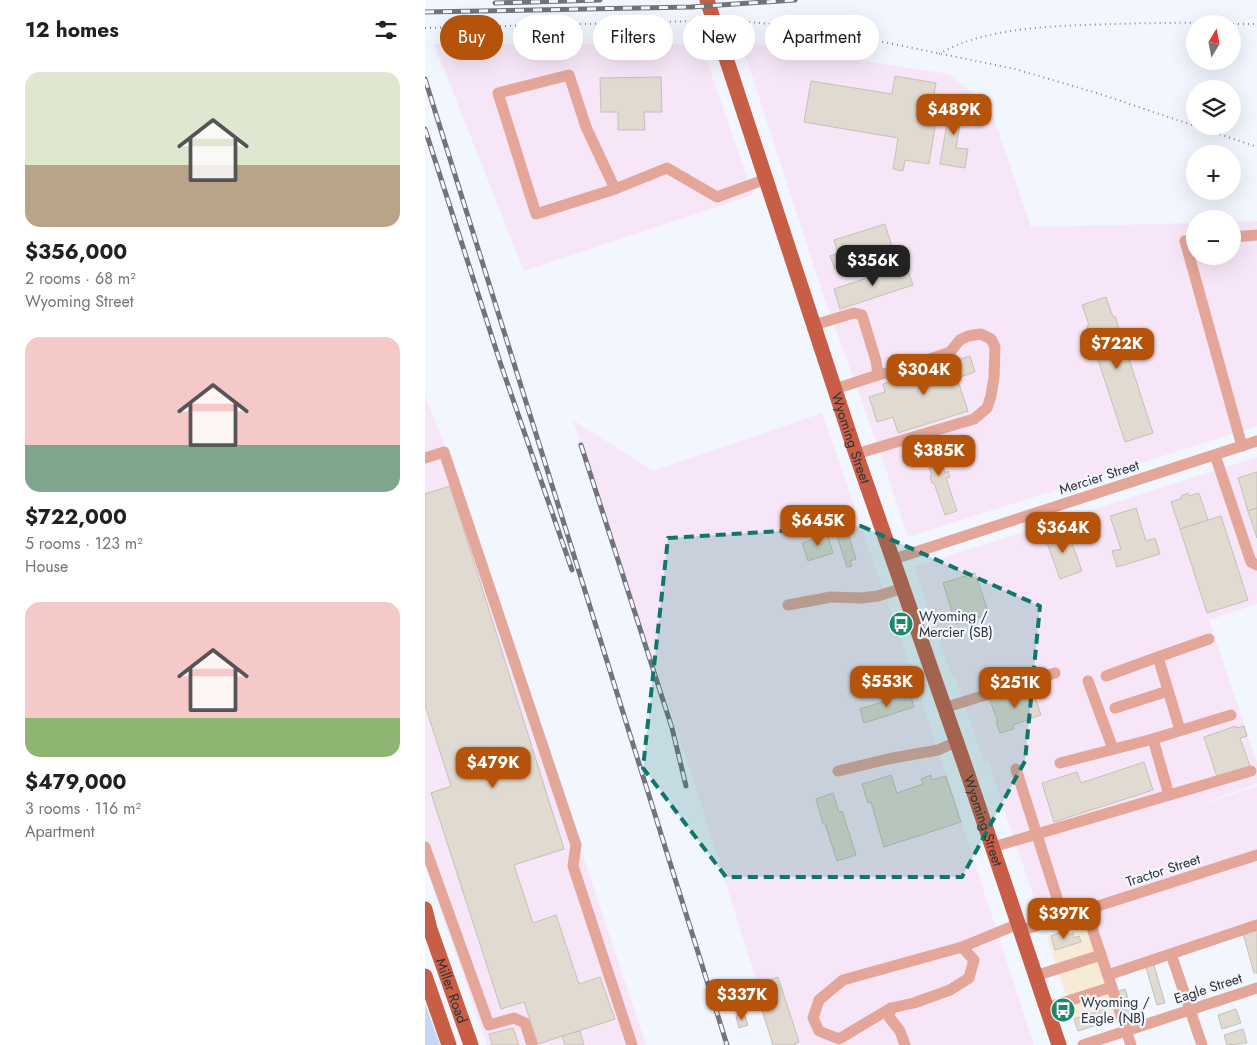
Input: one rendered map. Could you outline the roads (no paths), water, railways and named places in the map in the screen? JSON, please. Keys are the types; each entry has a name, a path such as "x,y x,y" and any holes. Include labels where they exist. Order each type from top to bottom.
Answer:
{"main road":[{"name":"Wyoming Street","path":"707,0 856,454 894,559 1059,1045"},
{"name":"Miller Road","path":"425,909 428,930 471,1045"},
{"name":"Miller Road","path":"425,976 449,1045"}],"street":[{"path":"615,189 586,127 569,75 498,93 536,214 615,189 667,168 717,197 766,179"},
{"path":"1241,236 1257,235"},
{"path":"1192,265 1242,446"},
{"path":"814,325 854,313 862,315 876,360 878,375"},
{"path":"835,389 899,370 950,352 960,340 968,336 981,334 991,339 995,347 991,396 987,408 974,419 856,454"},
{"name":"Mercier Street","path":"894,559 1257,441"},
{"path":"425,458 444,452 576,845 573,866 632,1045"},
{"path":"1215,455 1251,562 1257,566"},
{"path":"788,605 831,597 878,596 903,588"},
{"path":"1106,676 1209,639"},
{"path":"1158,657 1180,730"},
{"path":"944,708 1055,673"},
{"path":"1088,681 1113,749"},
{"path":"1115,708 1168,691"},
{"path":"1060,763 1153,739 1231,715"},
{"path":"1153,739 1169,794"},
{"path":"838,771 938,750 956,742"},
{"path":"1016,769 1058,901"},
{"path":"993,848 1251,771"},
{"path":"425,847 489,1025 514,1018 525,1023 532,1045"},
{"name":"Tractor Street","path":"891,1008 839,1039 819,1031 813,1018 819,1000 843,980 1086,910 1257,855"},
{"path":"1086,910 1131,1045"},
{"path":"1108,974 1257,926"},
{"path":"905,1045 900,1031 889,1017 891,1008 915,1003 950,990 969,978 974,960 962,947"},
{"path":"1171,954 1201,1045"},
{"path":"1035,976 1101,955"},
{"path":"1046,1008 1112,987"},
{"name":"Eagle Street","path":"1083,1045 1257,988"}],"railway":[{"path":"495,3 600,0"},
{"path":"425,12 691,7 795,0"},
{"path":"425,79 727,1045"},
{"path":"425,129 501,365 572,570"},
{"path":"581,445 672,728 686,786"}],"place":[{"name":"Wyoming / Mercier (SB)","path":"901,624"},
{"name":"Wyoming / Eagle (NB)","path":"1063,1010"}]}
